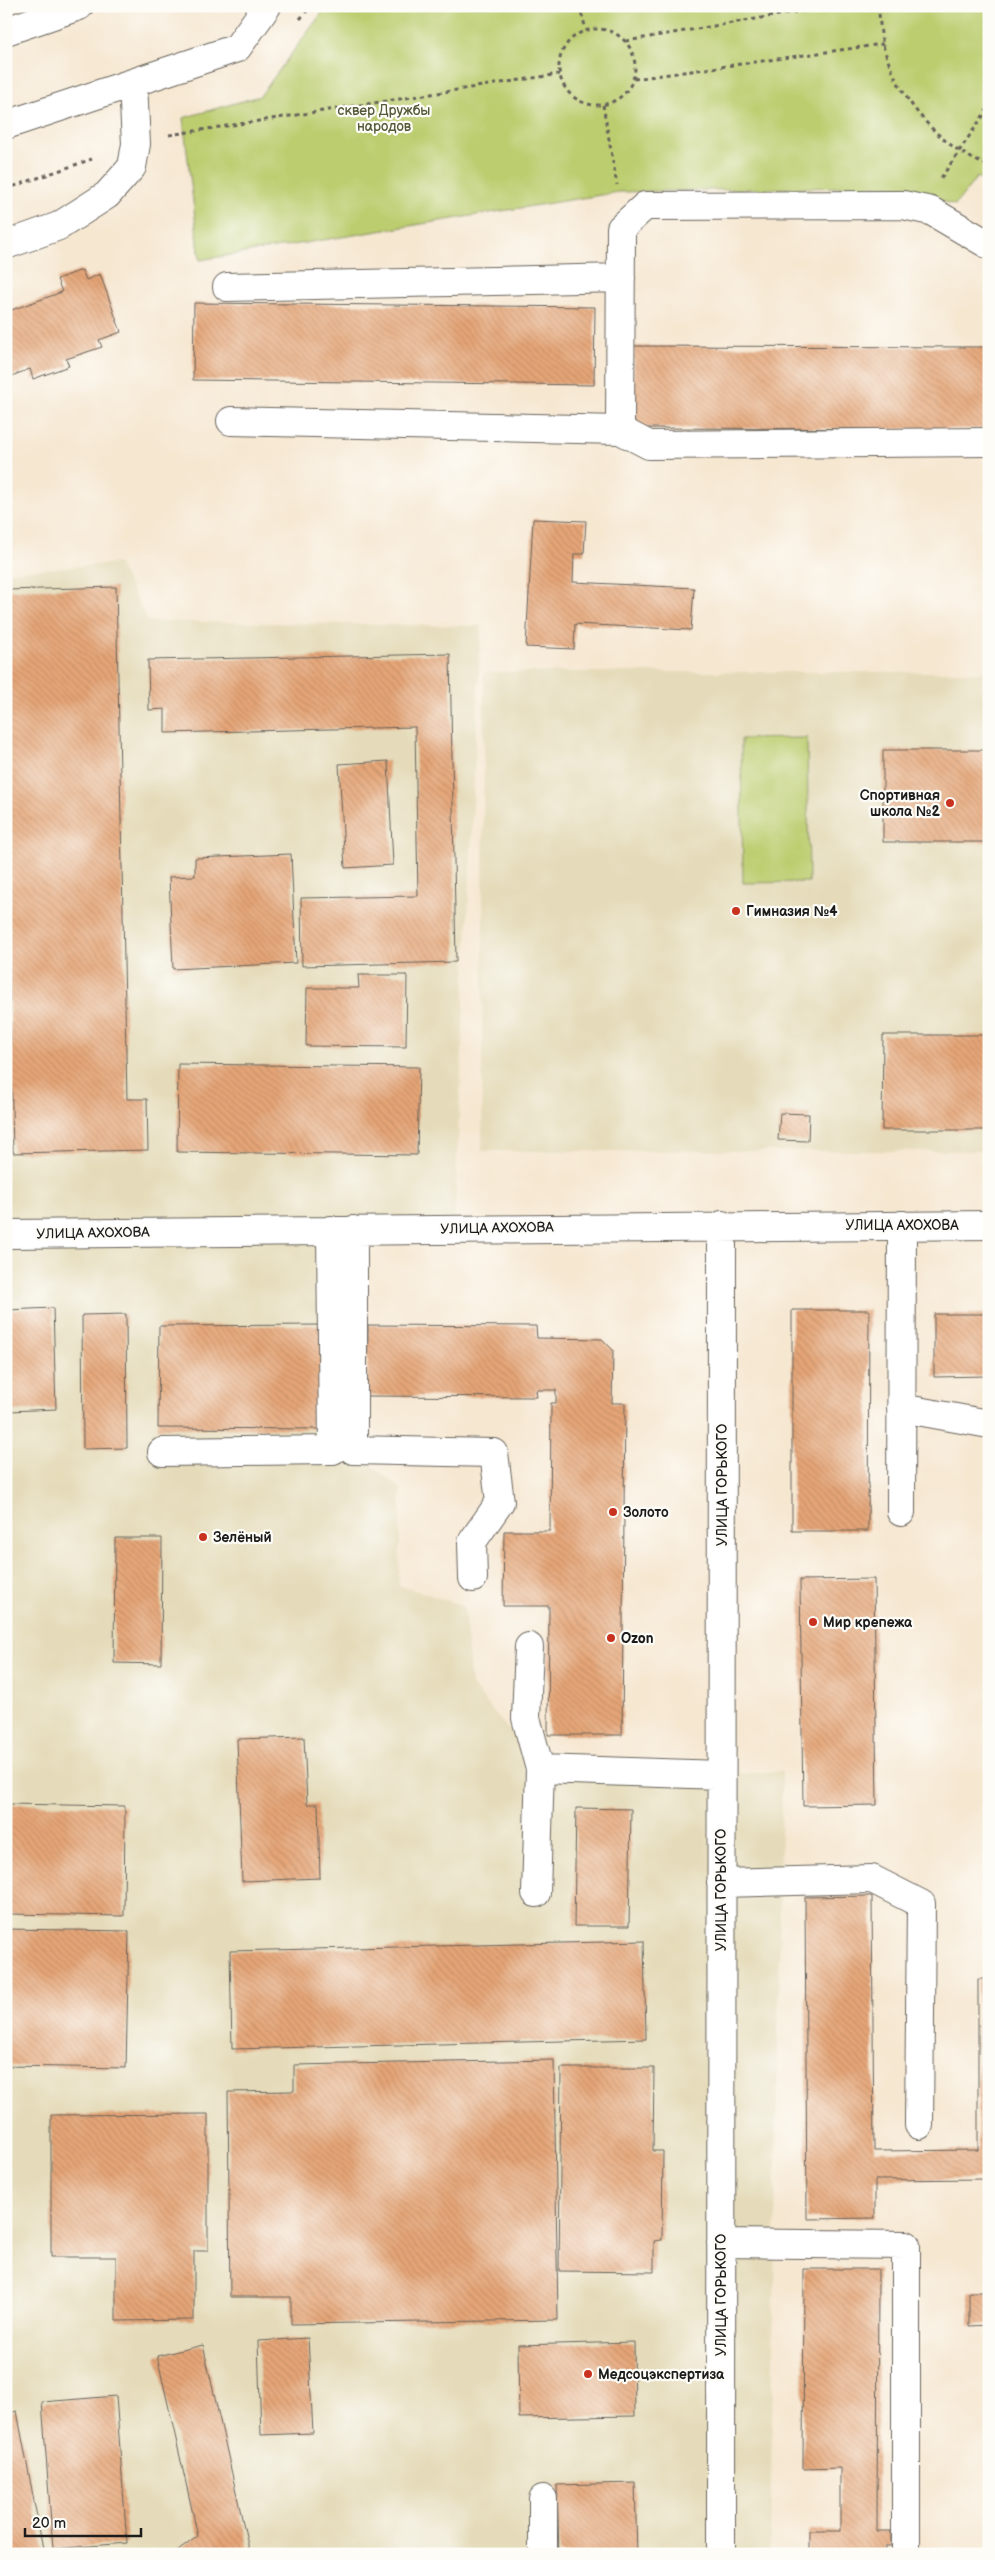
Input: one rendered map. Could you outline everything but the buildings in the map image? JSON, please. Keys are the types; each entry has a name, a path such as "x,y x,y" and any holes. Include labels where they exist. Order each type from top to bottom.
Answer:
{"street":[{"path":"6,31 79,6"},
{"path":"6,125 237,48 267,6"},
{"path":"6,245 59,226 107,196 132,167 136,144 133,83"},
{"path":"620,430 621,228 645,206 903,205 931,211 989,245"},
{"path":"227,287 620,278"},
{"path":"231,421 620,430 649,445 989,442"},
{"name":"УЛИЦА АХОХОВА","path":"6,1234 989,1224"},
{"path":"901,1512 902,1225"},
{"name":"УЛИЦА ГОРЬКОГО","path":"721,2554 722,1226"},
{"path":"162,1452 333,1450 342,1230"},
{"path":"342,1230 353,1450 494,1453 500,1502 472,1542 473,1578"},
{"path":"901,1408 989,1424"},
{"path":"529,1647 526,1718 540,1770 536,1893"},
{"path":"540,1770 721,1775"},
{"path":"721,1883 872,1879 921,1904 919,2126"},
{"path":"721,2243 906,2245 906,2554"},
{"path":"542,2554 543,2499"}],"path":[{"path":"579,6 586,30"},
{"path":"626,40 832,6"},
{"path":"878,6 883,44 895,76 911,104 933,130 959,150 989,166"},
{"path":"600,28 614,32 626,40 635,59 634,79 627,92 616,100 603,105 588,104 575,98 564,88 559,74 559,60 564,46 574,36 586,30 600,28"},
{"path":"634,79 883,44"},
{"path":"6,189 155,137 559,74"},
{"path":"603,105 616,182 632,217"},
{"path":"923,209 959,150 989,107"}],"shaded area":[{"name":"Зелёный","path":"118,563 148,621 481,626 454,1229 353,1230 353,1450 401,1489 399,1585 464,1606 471,1684 540,1769 721,1775 782,1771 770,2554 6,2554 6,572"},
{"name":"Гимназия №4","path":"484,672 989,672 989,1151 482,1151"}],"green space":[{"name":"сквер Дружбы народов","path":"327,6 989,6 989,184 977,177 955,205 893,186 619,192 200,260 183,118 260,96"},
{"path":"807,738 809,882 743,883 741,739"}],"place":[{"name":"Спортивная школа №2","path":"950,803"},
{"name":"Гимназия №4","path":"736,911"},
{"name":"Золото","path":"613,1512"},
{"name":"Зелёный","path":"203,1537"},
{"name":"Мир крепежа","path":"813,1622"},
{"name":"Ozon","path":"611,1638"},
{"name":"Медсоцэкспертиза","path":"588,2374"}]}
